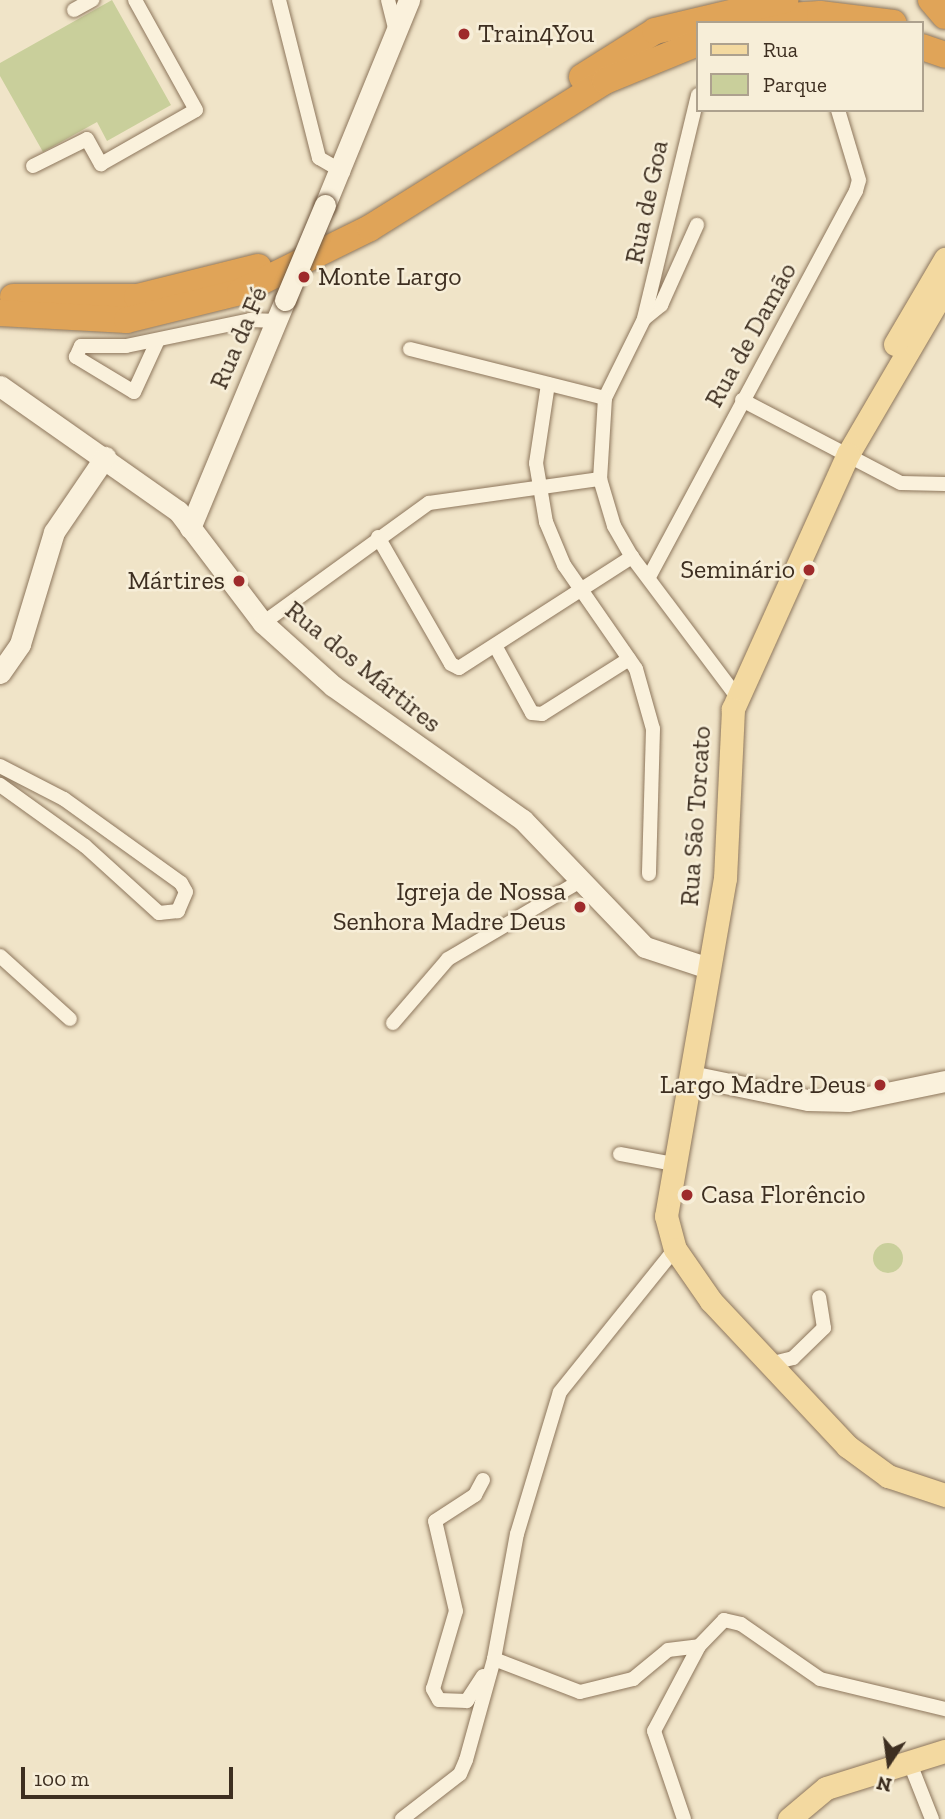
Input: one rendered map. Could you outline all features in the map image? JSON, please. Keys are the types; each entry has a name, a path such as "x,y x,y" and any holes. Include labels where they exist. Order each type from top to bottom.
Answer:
{"highway":[{"path":"697,21 785,0"},
{"path":"931,0 945,16"},
{"path":"749,21 820,14 877,21"},
{"path":"0,295 137,297 265,265 342,228 655,31 696,21"},
{"path":"582,77 629,52 696,31"},
{"path":"924,32 945,37"},
{"path":"0,313 127,320 240,292 370,228 605,81 696,44"},
{"path":"924,48 945,55"}],"main road":[{"name":"Rua São Torcato","path":"867,419 899,332 945,259"},
{"name":"Rua São Torcato","path":"945,288 848,454 737,697 728,729 725,878 666,1216 675,1249 710,1301 863,1460 901,1482 945,1495"},
{"path":"789,1819 826,1788 911,1766 945,1751"}],"street":[{"path":"74,10 92,0"},
{"path":"33,166 87,139 101,164 196,110 135,0"},
{"path":"279,0 319,158 343,172"},
{"path":"388,0 386,14 398,36"},
{"name":"Rua da Fé","path":"190,528 325,205 343,172 398,36 409,0"},
{"name":"Rua de Goa","path":"696,103 644,319 605,398 600,479 632,557 737,697"},
{"name":"Rua de Damão","path":"649,578 856,191 859,180 839,112"},
{"name":"Rua de Goa","path":"644,319 661,305 697,226"},
{"path":"157,342 134,392 76,357 81,346 157,342 250,320 277,321"},
{"path":"410,349 605,398"},
{"path":"548,384 538,427 538,488 555,544 581,591 629,659 653,729 649,874"},
{"name":"Rua dos Mártires","path":"0,386 178,510 263,623 333,686 523,821 577,883 645,947 708,968"},
{"path":"742,400 901,483 945,484"},
{"path":"0,673 20,644 54,532 105,457"},
{"path":"263,623 378,537 429,503 600,479"},
{"path":"378,537 451,664 468,665 497,649 632,557"},
{"path":"497,649 532,713 542,714 629,659"},
{"path":"0,766 64,799 181,883 186,892 178,911 159,913 85,846 0,785"},
{"path":"393,1023 448,959 577,883"},
{"path":"0,956 71,1018"},
{"path":"691,1076 808,1100 848,1101 945,1082"},
{"path":"620,1154 674,1164"},
{"path":"402,1819 460,1774 494,1658 517,1534 560,1392 675,1249"},
{"path":"769,1364 793,1358 824,1328 818,1297"},
{"path":"483,1480 475,1495 435,1521 456,1592 434,1676 439,1700 467,1701 494,1658"},
{"path":"684,1819 654,1731 699,1646 717,1623 733,1622 820,1679 945,1709"},
{"path":"494,1658 580,1692 634,1679 668,1650 699,1646"},
{"path":"911,1766 932,1819"}],"green space":[{"path":"112,0 171,105 107,141 97,122 43,152 0,76 0,63"},
{"path":"888,1243 894,1244 902,1252 902,1264 894,1272 888,1273 882,1272 874,1264 873,1258 874,1252 882,1244"}],"place":[{"name":"Train4You","path":"464,34"},
{"name":"Monte Largo","path":"304,277"},
{"name":"Seminário","path":"809,570"},
{"name":"Mártires","path":"239,581"},
{"name":"Igreja de Nossa Senhora Madre Deus","path":"580,907"},
{"name":"Largo Madre Deus","path":"880,1085"},
{"name":"Casa Florêncio","path":"687,1195"}]}
